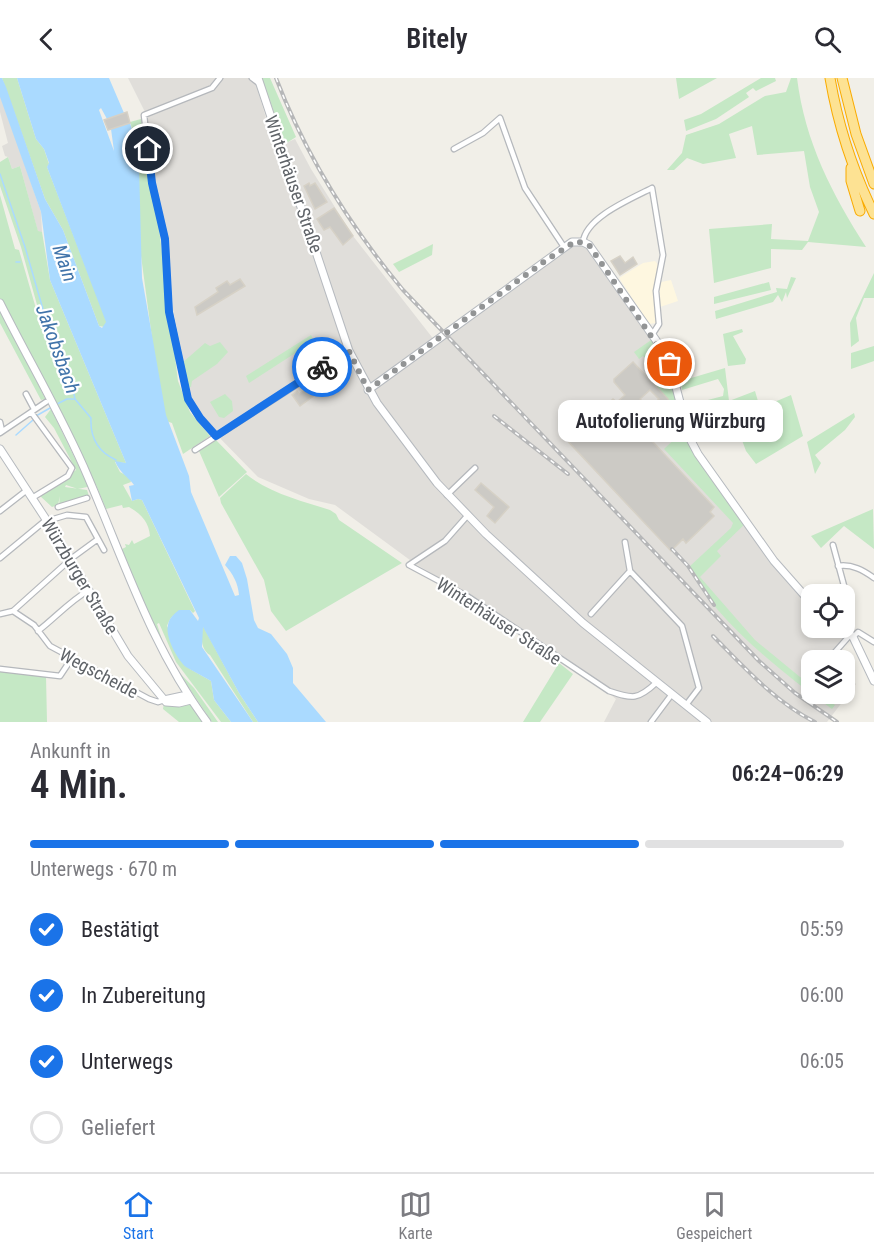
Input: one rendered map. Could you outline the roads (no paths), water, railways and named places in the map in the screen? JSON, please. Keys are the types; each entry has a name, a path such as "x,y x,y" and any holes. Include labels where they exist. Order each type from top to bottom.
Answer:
{"highway":[{"path":"830,78 840,127 874,214"},
{"path":"842,78 856,134 874,184"},
{"path":"851,160 850,176 860,210"}],"main road":[{"name":"Winterhäuser Straße","path":"260,82 349,351 368,390 401,437 447,495 583,623 707,722"},
{"path":"368,390 572,242 583,242 589,245 670,364 689,437 698,454 774,561 801,592"},
{"path":"0,303 47,400 55,408 87,476 156,639 177,679 207,722"},
{"name":"Würzburger Straße","path":"0,449 135,666 164,700"},
{"path":"853,638 874,681"},
{"path":"175,698 177,679"},
{"path":"164,700 174,704 189,697"},
{"path":"164,700 189,697"}],"street":[{"path":"216,436 200,418 188,399 169,312 165,239 152,183 144,115 212,88 220,78"},
{"name":"Winterhäuser Straße","path":"252,78 260,82"},
{"path":"454,149 483,134 500,118 525,188 564,248"},
{"path":"583,242 584,234 595,220 652,188 663,255 656,291 658,328 652,335"},
{"path":"195,450 349,351"},
{"path":"26,394 36,419 72,468 72,473 32,498"},
{"path":"0,422 1,432 47,400"},
{"path":"447,495 475,468"},
{"path":"0,511 27,490"},
{"path":"58,507 87,498"},
{"path":"0,558 46,521 67,515 86,517 104,550"},
{"name":"Winterhäuser Straße","path":"468,515 445,541 409,565 482,605 539,646 609,691 635,697 645,693 657,682"},
{"path":"0,614 13,611 70,560 98,539"},
{"path":"625,542 630,571 682,626 699,688 686,705"},
{"path":"833,544 843,584"},
{"path":"838,566 847,565 860,569 874,578"},
{"path":"591,614 630,571"},
{"path":"38,631 70,602 89,590"},
{"name":"Wegscheide","path":"13,611 27,619 50,646 149,699 158,702 164,700"},
{"path":"855,634 862,633 874,642"},
{"path":"838,650 849,638"},
{"path":"0,669 60,676 72,658"},
{"path":"651,722 672,694"}],"water":[{"name":"Main","path":"0,78 6,87 45,199 63,230 99,326 102,328 106,322 47,167 49,163 44,149 36,139 17,78 109,78 124,113 107,119 101,108 99,110 114,151 111,129 130,123 138,150 142,278 166,415 189,476 191,492 235,596 239,595 238,587 233,575 225,565 230,556 236,556 242,563 254,620 258,628 271,634 287,654 293,668 293,683 326,722 258,722 239,693 203,627 202,647 253,722 231,722 214,700 211,681 186,667 172,648 168,630 172,616 179,610 190,610 198,621 199,618 142,500 132,501 129,486 134,485 115,461 126,463 50,280 41,212 0,97"}],"waterway":[{"name":"Jakobsbach","path":"0,174 25,247 49,330 71,380 75,399 91,418 96,443 104,453 116,460"},
{"path":"57,404 67,399 75,399"},
{"path":"36,416 50,408"},
{"path":"16,435 33,420"}],"railway":[{"path":"276,78 301,135 331,189 365,241 403,290 759,661 795,693 837,722"},
{"path":"494,416 568,474"},
{"path":"672,549 688,566 714,605"},
{"path":"713,636 773,694 815,722"}],"place":[{"name":"Autofolierung Würzburg","path":"670,364"}]}
